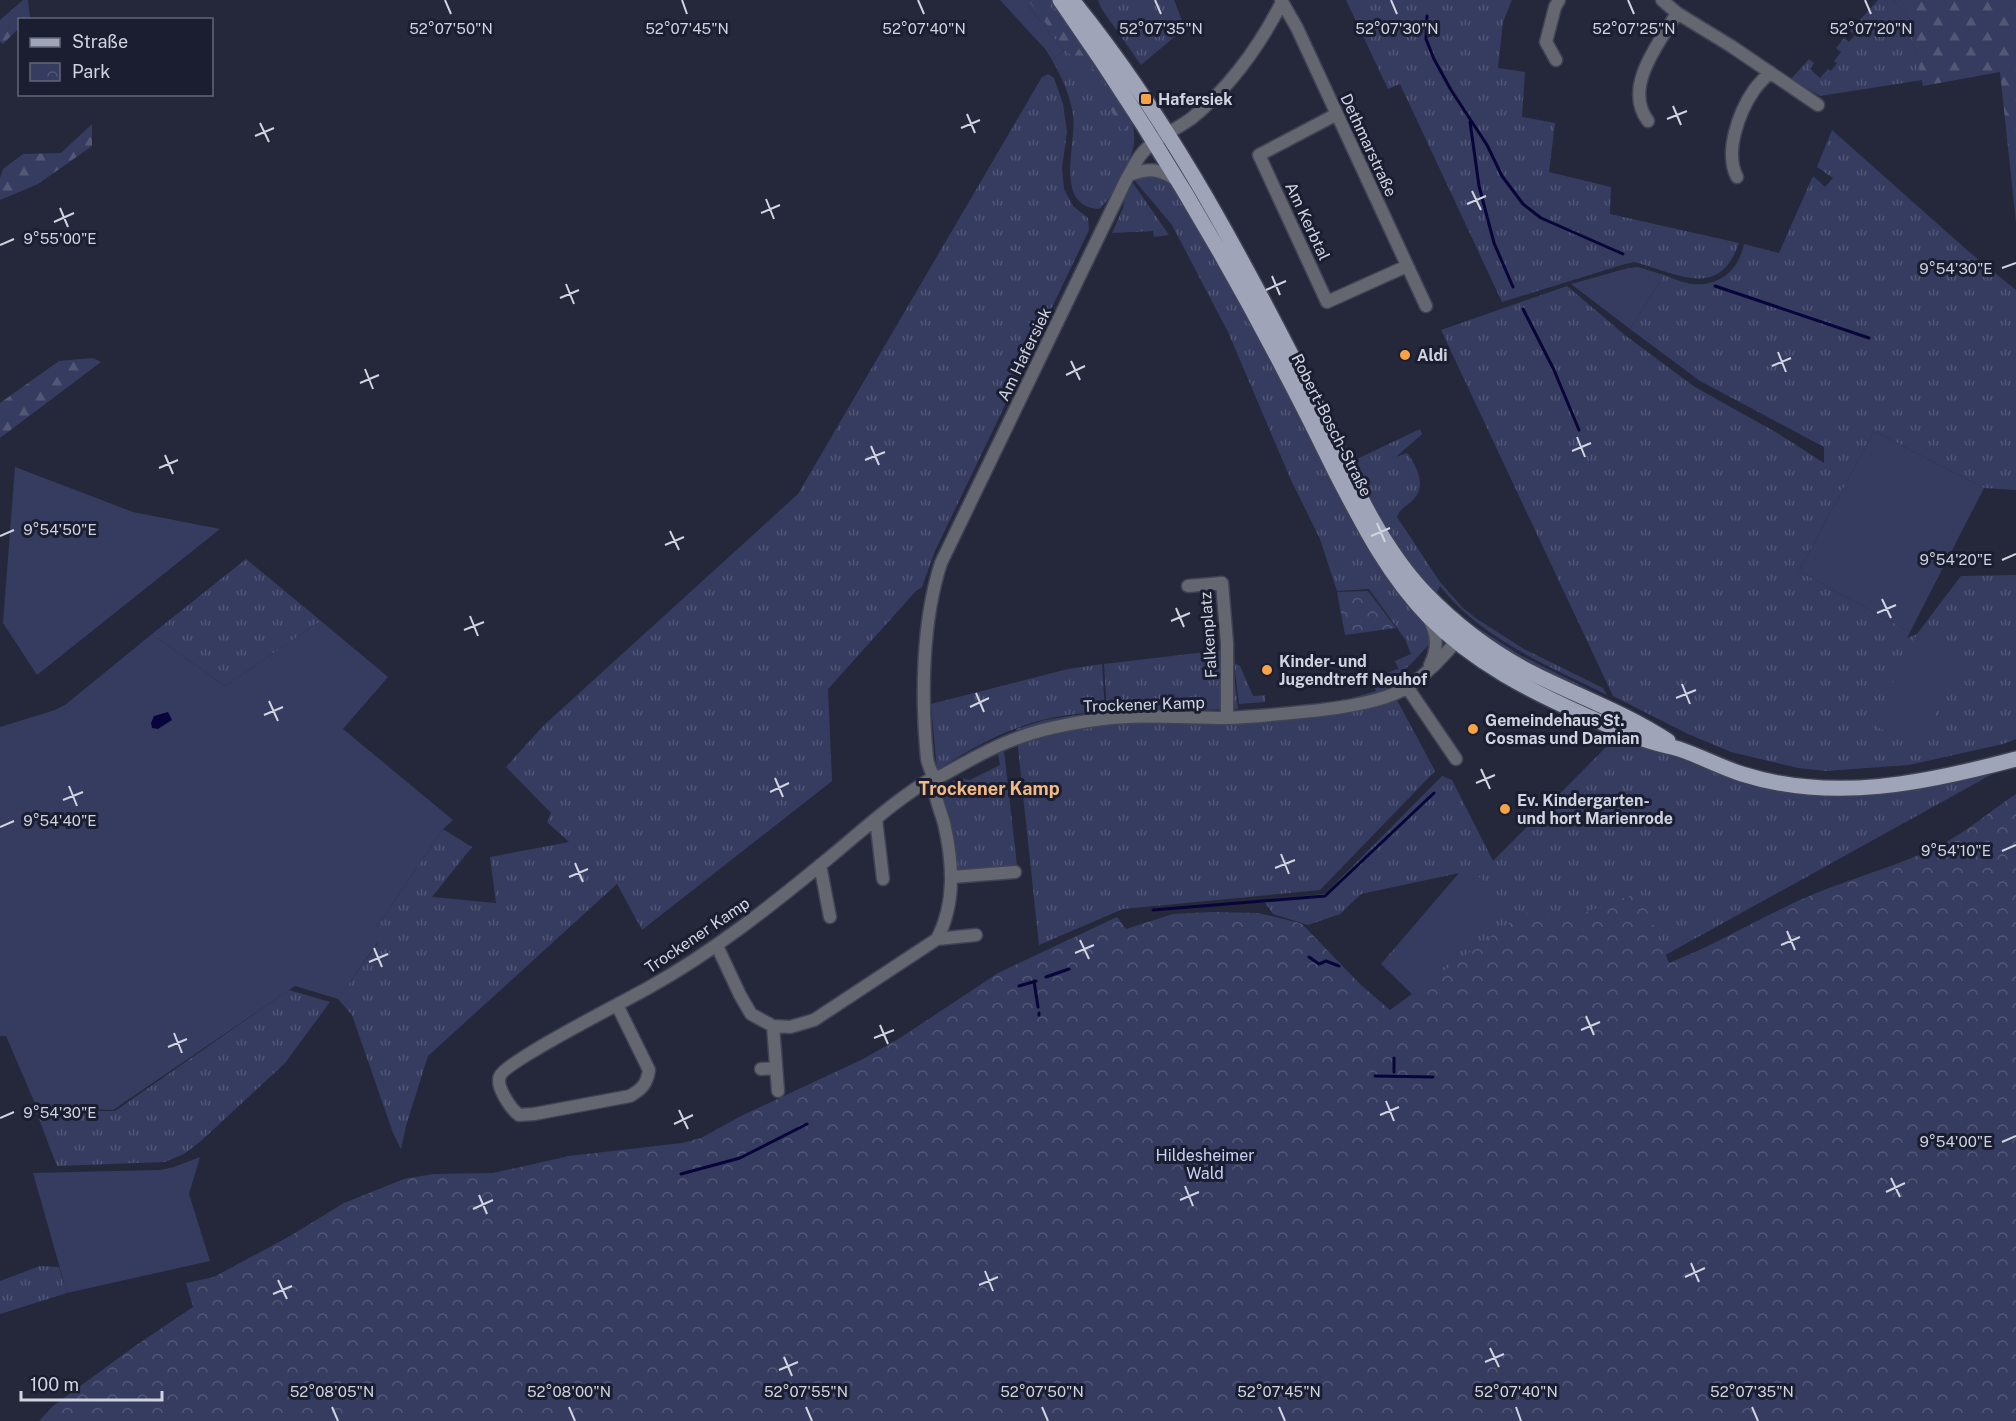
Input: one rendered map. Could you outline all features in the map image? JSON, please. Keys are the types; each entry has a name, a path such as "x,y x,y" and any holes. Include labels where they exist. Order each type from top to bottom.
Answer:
{"main road":[{"name":"Robert-Bosch-Straße","path":"1060,0 1093,47 1179,182 1281,365 1368,534 1393,573 1426,614 1533,674 1644,726 1680,750 1742,774 1794,785 1831,789 1869,788 1921,782 2016,759"},
{"name":"Robert-Bosch-Straße","path":"1072,0 1123,66 1168,134 1237,251 1300,370 1377,526 1398,558 1460,635"}],"street":[{"path":"1080,0 1085,16"},
{"path":"1556,60 1546,42 1559,0"},
{"path":"1662,0 1677,13 1818,105"},
{"name":"Am Hafersiek","path":"937,939 950,908 952,877 944,825 934,791 934,777 927,760 923,693 933,588 952,538 1141,154 1191,118 1228,81 1263,36 1282,1"},
{"name":"Dethmarstraße","path":"1282,1 1297,28 1426,306"},
{"path":"1648,121 1643,115 1638,98 1641,81 1648,60 1677,13"},
{"path":"1737,177 1731,166 1738,126 1744,109 1755,90 1770,72"},
{"name":"Am Kerbtal","path":"1337,114 1259,155 1273,187 1327,302 1407,266"},
{"path":"1129,175 1144,170 1158,170 1179,182"},
{"name":"Falkenplatz","path":"1188,586 1222,584 1227,643 1227,718"},
{"path":"1426,614 1437,642 1435,655 1428,669"},
{"name":"Trockener Kamp","path":"617,1005 649,1070 647,1082 640,1090 630,1096 534,1114 519,1115 511,1109 499,1083 500,1075 534,1051 617,1005 658,983 717,946 876,819 934,777 941,776 1007,741 1055,727 1106,718 1227,718 1347,707 1377,699 1407,687 1428,669 1460,635"},
{"path":"1407,687 1456,759"},
{"path":"876,819 883,879"},
{"path":"820,865 830,917"},
{"path":"952,877 1015,872"},
{"path":"717,946 751,1014 772,1026 790,1027 814,1020 937,939 976,935"},
{"path":"772,1026 777,1091"},
{"path":"761,1069 776,1068"}],"green space":[{"path":"23,0 28,0 30,18 18,18 18,29 3,44 0,42 0,20"},
{"path":"1000,0 1024,0 1064,51 1052,60 1045,49"},
{"path":"1024,0 1052,0 1130,116 1134,139 1129,160 1116,188 1099,209 1085,205 1076,197 1072,186 1070,172 1073,115 1070,100 1052,60 1064,51"},
{"path":"1028,0 1046,0 1112,97 1124,121 1127,134 1123,134 1107,102"},
{"path":"1098,0 1174,0 1185,28 1141,65 1101,8"},
{"path":"1346,0 1512,0 1503,22 1498,68 1525,72 1522,117 1555,123 1549,172 1611,187 1610,214 1739,243 1731,261 1720,272 1708,277 1695,278 1634,262 1502,302 1400,84 1388,89"},
{"path":"1878,0 1893,0 1907,15 1922,80 1820,96 1791,79 1809,59 1814,63 1810,69 1820,78 1828,69 1831,71 1837,63 1834,61 1841,52 1836,48 1844,38 1849,42 1855,35 1850,31"},
{"path":"1893,0 2016,0 2016,223 2000,72 1923,86 1907,15"},
{"path":"1048,74 1054,78 1063,104 1067,132 1062,168 1064,189 1073,206 1088,218 1089,230 935,551 922,587 828,689 832,781 642,930 617,884 428,1056 401,1149 393,1133 352,1015 338,999 378,943 304,863 376,928 443,829 472,847 432,897 496,903 490,857 569,842 547,822 551,813 506,767 543,726 798,494 1042,77"},
{"path":"92,124 92,146 38,184 0,200 0,179 3,169 23,154 61,153"},
{"path":"1832,130 1968,251 2016,290 2016,490 1984,488 1874,431 1799,571 1910,632 1907,638 1917,634 1961,576 2016,575 2016,739 1909,765 1826,771 1798,768 1731,752 1688,734 1613,696 1441,330 1567,286 1626,336 1695,387 1779,434 1824,463 1824,447 1700,381 1630,329 1664,275 1689,283 1711,283 1726,275 1738,262 1744,244 1779,253 1813,176 1825,187 1833,178 1817,167"},
{"path":"1145,175 1164,177 1175,186 1437,636 1403,671 1380,688 1389,685 1435,771 1320,890 1123,909 1039,945 1016,729 1045,720 1076,715 1237,711 1300,706 1348,699 1376,691 1372,679 1399,670 1395,661 1411,654 1405,639 1369,589 1337,591 1320,539 1291,480 1228,332 1172,225 1135,181"},
{"path":"1133,183 1169,235 1154,237 1153,231 1112,233 1123,208 1126,192"},
{"path":"1638,267 1664,275 1630,329 1571,284 1628,268"},
{"path":"93,358 101,362 0,438 0,403 59,361"},
{"path":"1420,429 1422,434 1396,457 1407,453 1417,470 1420,483 1417,495 1397,517 1440,582 1463,608 1477,619 1524,649 1603,688 1607,695 1539,662 1496,636 1457,605 1440,586 1434,599 1393,546 1352,468 1357,459"},
{"path":"1874,431 1984,488 1910,632 1799,571"},
{"path":"15,467 133,512 220,529 37,675 3,623"},
{"path":"246,559 321,621 225,686 152,634"},
{"path":"1368,591 1396,628 1345,635 1337,592"},
{"path":"321,621 388,677 343,729 453,820 443,829 376,928 378,942 338,999 295,986 113,1110 37,1108 6,1036 0,1036 0,727 65,705 152,634 225,686"},
{"path":"1475,626 1520,655 1604,697 1600,699 1519,658 1473,628"},
{"path":"1917,634 1964,659 1918,748 1872,724"},
{"path":"1231,649 1238,709 1107,712 1104,664"},
{"path":"1234,663 1240,666 1253,696 1265,695 1265,702 1239,704"},
{"path":"1102,664 1105,712 1037,721 998,736 937,770 931,704 1068,669"},
{"path":"1617,736 1735,780 1806,794 1854,796 1886,793 1996,772 1660,958 1415,997 1381,964 1459,873 1361,894 1340,914 1308,925 1273,914 1263,900 1325,894 1442,776 1452,780 1493,861"},
{"path":"1004,751 1017,865 958,871 951,823 942,792 949,783 960,778 970,780 1000,765 998,754"},
{"name":"Hildesheimer Wald","path":"2016,794 2016,1421 39,1421 53,1406 193,1307 186,1283 214,1277 290,1236 344,1203 404,1179 433,1174 493,1173 569,1156 682,1143 701,1138 743,1115 863,1059 900,1038 998,973 1117,917 1126,929 1173,914 1212,912 1258,913 1302,924 1361,985 1390,1010 1523,913 1581,914 1640,892 1669,963 1800,900 1940,846"},
{"path":"1468,866 1506,903 1421,990 1387,959"},
{"path":"289,990 330,1002 285,1063 184,1154 165,1162 57,1166 36,1111 115,1111"},
{"path":"200,1157 189,1194 210,1261 67,1293 33,1173 160,1170"},
{"path":"40,1266 59,1267 67,1293 0,1314 0,1281"}],"shaded area":[{"path":"168,712 172,720 158,729 152,728 151,723 154,716"}],"waterway":[{"path":"1427,16 1426,39 1434,59 1487,145 1502,176 1523,204 1541,218 1623,254"},
{"path":"1470,122 1479,186 1494,243 1513,287"},
{"path":"1715,286 1869,338"},
{"path":"1523,309 1554,370 1579,430"},
{"path":"1153,910 1325,896 1434,793"},
{"path":"1309,957 1319,964 1326,961 1339,966"},
{"path":"1046,977 1069,969"},
{"path":"1034,981 1038,1007"},
{"path":"1019,986 1036,981"},
{"path":"1394,1058 1394,1072"},
{"path":"1375,1076 1433,1077"},
{"path":"681,1174 740,1158 807,1124"}],"place":[{"name":"Hafersiek","path":"1146,99"},
{"name":"Aldi","path":"1405,355"},
{"name":"Kinder- und Jugendtreff Neuhof","path":"1267,670"},
{"name":"Gemeindehaus St. Cosmas und Damian","path":"1473,729"},
{"name":"Ev. Kindergarten- und hort Marienrode","path":"1505,809"}],"district":[{"name":"Trockener Kamp","path":"989,789"}]}
